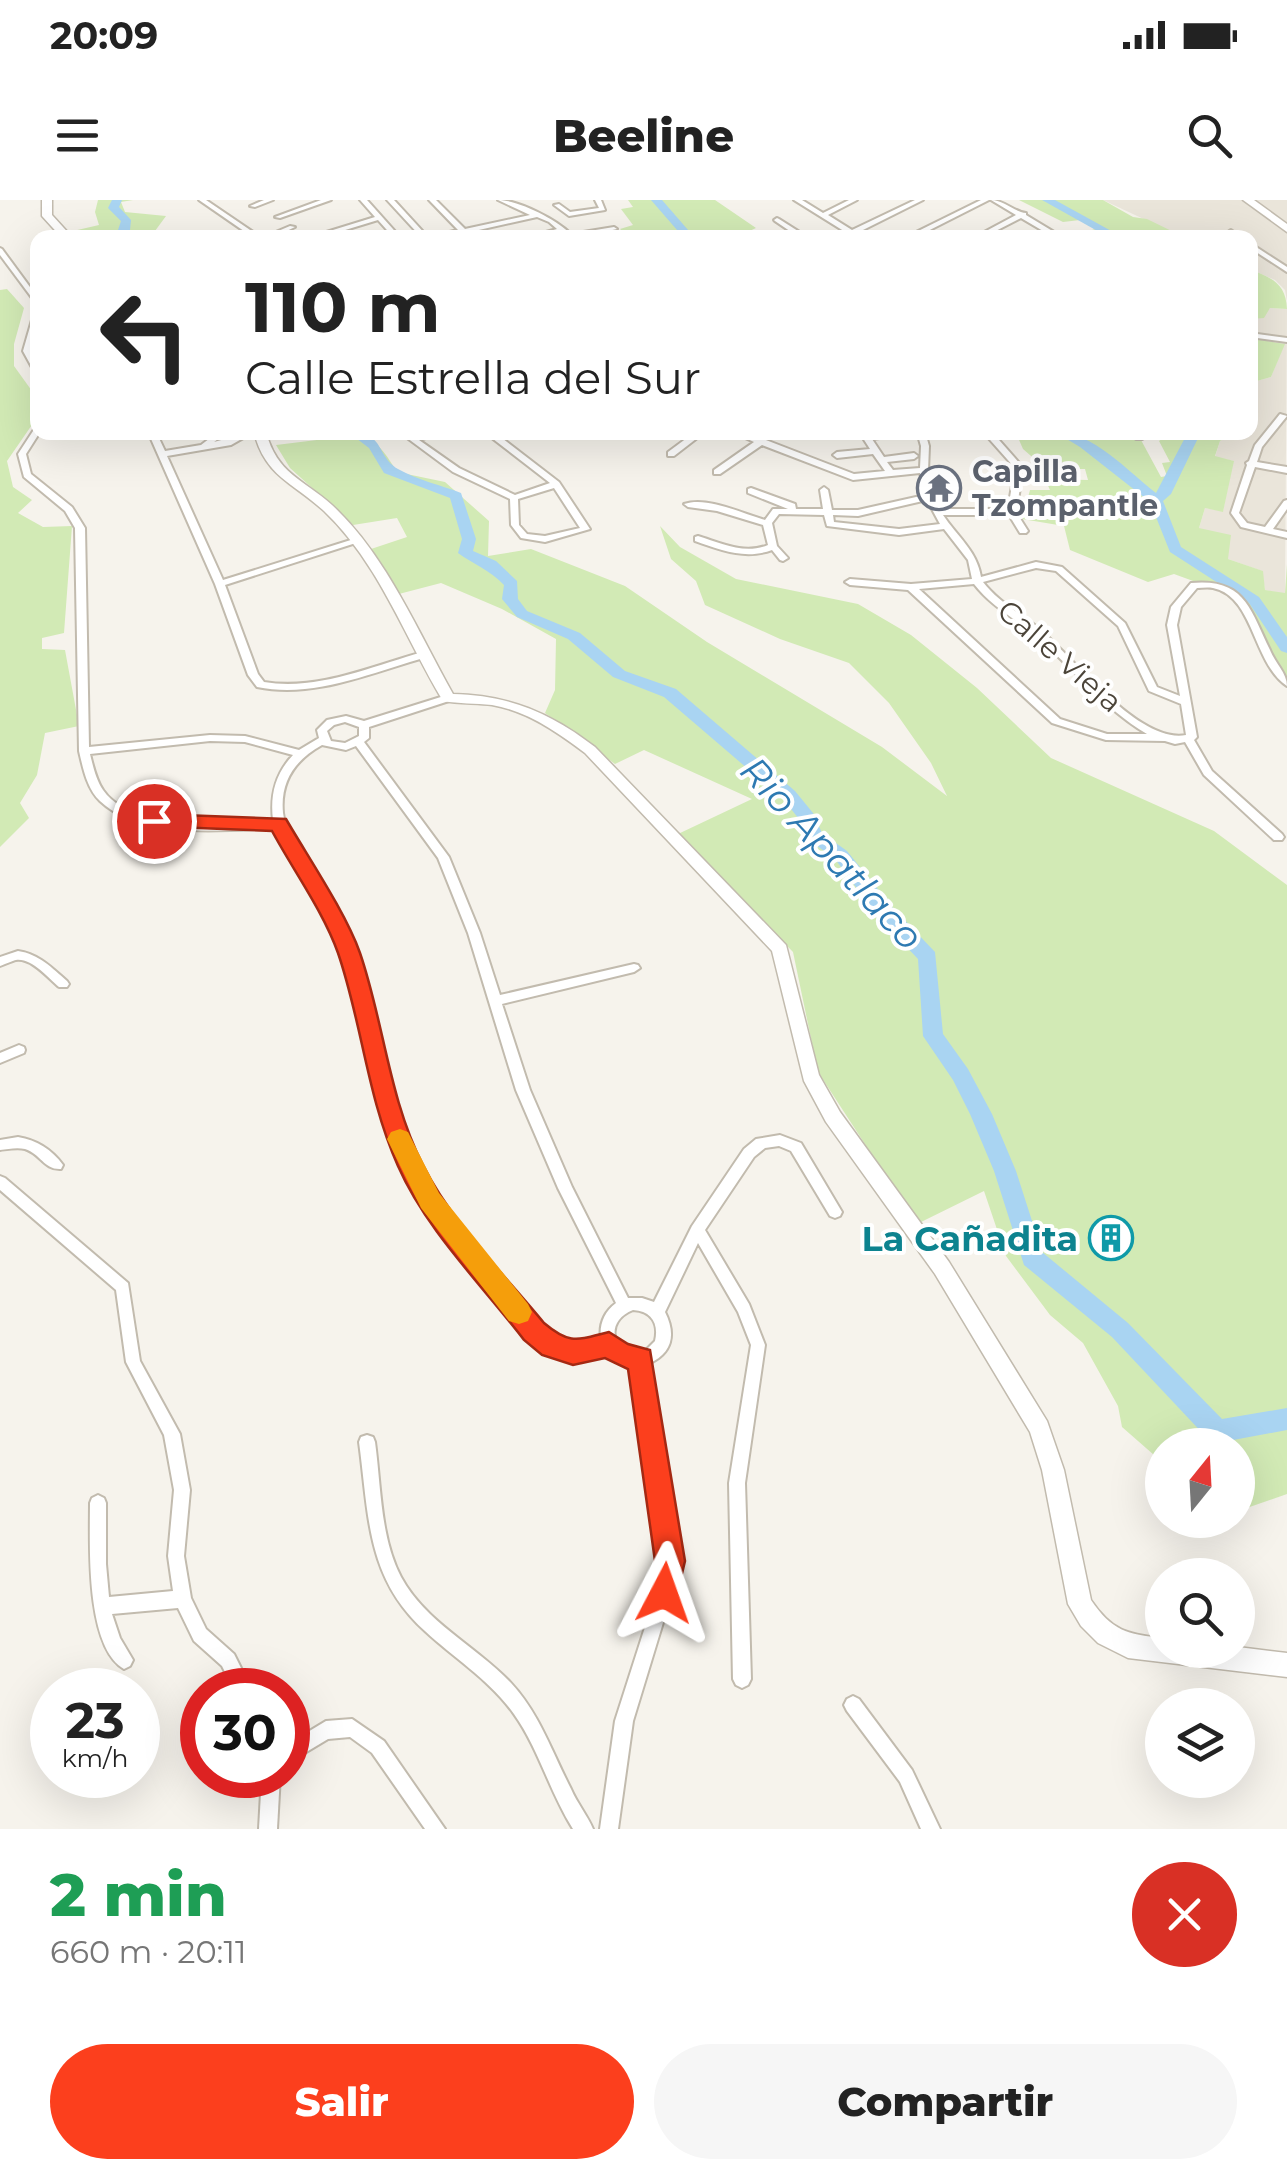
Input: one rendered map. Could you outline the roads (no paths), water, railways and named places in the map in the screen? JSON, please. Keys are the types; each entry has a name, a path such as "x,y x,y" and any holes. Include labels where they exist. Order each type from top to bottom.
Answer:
{"street":[{"path":"47,200 47,216 60,230"},
{"path":"205,200 247,230"},
{"path":"253,206 270,200"},
{"path":"284,230 292,227 278,217 328,200"},
{"path":"363,200 390,230"},
{"path":"390,200 420,230"},
{"path":"432,200 462,230"},
{"path":"501,200 562,230"},
{"path":"557,205 566,214 603,208 598,200"},
{"path":"797,200 847,230"},
{"path":"823,215 854,200"},
{"path":"858,230 920,200"},
{"path":"924,230 986,200"},
{"path":"994,200 1050,230"},
{"path":"1249,201 1267,200"},
{"path":"1249,201 1287,228"},
{"path":"992,230 1024,214"},
{"path":"468,230 538,215"},
{"path":"347,230 379,218"},
{"path":"777,220 793,230"},
{"path":"605,230 614,229"},
{"path":"0,250 30,293"},
{"path":"1258,251 1287,270"},
{"path":"1270,259 1287,256"},
{"path":"1258,335 1287,340"},
{"path":"1283,416 1258,447 1250,464 1236,518 1244,525 1287,535"},
{"path":"31,440 22,454 26,475 69,508 80,528 84,750 92,780 103,798 154,821 278,824"},
{"path":"156,440 261,684 288,689 308,686 423,654"},
{"path":"206,444 212,440"},
{"path":"163,454 235,440"},
{"path":"262,440 265,456 284,477 328,508 358,542 448,698"},
{"path":"414,440 456,470 514,498 556,484"},
{"path":"498,440 556,484 585,529 534,540 515,526 514,498"},
{"path":"671,454 690,440"},
{"path":"755,440 853,477 924,470"},
{"path":"867,440 892,474"},
{"path":"925,440 924,470 930,496 945,526 975,560 977,582"},
{"path":"994,440 1019,468"},
{"path":"717,472 760,442"},
{"path":"837,455 914,456"},
{"path":"1250,464 1287,470"},
{"path":"1019,468 1065,466"},
{"path":"1019,468 1012,512 1024,531"},
{"path":"824,490 828,519"},
{"path":"751,491 792,506 792,513"},
{"path":"828,519 930,496"},
{"path":"1267,531 1287,503"},
{"path":"688,504 717,504 727,512 767,522"},
{"path":"767,522 776,511 899,532 945,526"},
{"path":"937,512 1012,512"},
{"path":"767,522 774,546 783,558"},
{"path":"698,539 742,552 757,553 774,546"},
{"path":"220,584 358,542"},
{"path":"850,582 910,587 977,582 1036,565 1070,574 1122,625 1153,689 1185,702"},
{"name":"Calle Vieja","path":"977,582 1041,635 1117,710 1166,738 1189,740"},
{"path":"1278,837 1208,773 1189,740 1193,727 1172,625 1186,591 1199,584 1221,588 1241,598 1272,666 1287,683"},
{"path":"910,587 1056,721 1106,737 1166,738"},
{"path":"323,740 322,730 338,720 364,725 448,698 508,702 536,712 590,750 780,949 810,1076 833,1117 942,1268 1039,1428 1053,1470 1080,1604 1088,1618 1109,1637 1128,1646 1287,1665"},
{"path":"364,725 366,734 360,742 339,747 323,740 296,753 275,804 278,824 347,948 369,1020 384,1099 410,1167 430,1200 534,1331 552,1346 573,1353 609,1344"},
{"path":"84,750 245,738 296,753"},
{"path":"360,742 443,857 474,933 524,1090 558,1172 625,1306"},
{"path":"0,962 20,952 63,984"},
{"path":"496,1001 634,968"},
{"path":"0,1058 19,1050"},
{"path":"0,1145 22,1140 33,1143 56,1165"},
{"path":"657,1312 697,1230 749,1153 761,1142 780,1140 796,1146 835,1212"},
{"path":"0,1182 123,1287 134,1362 172,1434 182,1490 176,1556 183,1599 200,1635 232,1668"},
{"path":"697,1230 744,1309 758,1345 737,1482 742,1679"},
{"path":"642,1305 657,1312 666,1327 663,1344 640,1358 622,1356 606,1336 610,1318 625,1306 642,1305"},
{"path":"608,1829 624,1720 670,1561 640,1358"},
{"path":"367,1442 386,1560 404,1596 495,1675 522,1712 567,1806 584,1829"},
{"path":"98,1502 103,1606 110,1641 124,1660"},
{"path":"103,1606 183,1599"},
{"path":"853,1705 906,1776 931,1829"},
{"path":"310,1740 326,1730 352,1728 378,1748 436,1829"},
{"path":"268,1829 270,1798"}],"waterway":[{"name":"Rio Apatlaco","path":"117,200 113,208 126,220 127,227 122,230"},
{"path":"656,200 683,230"},
{"path":"1047,200 1104,230"},
{"name":"Rio Apatlaco","path":"366,440 374,445 389,470 456,496 469,539 465,553 485,561 507,578 512,584 510,599 522,614 574,636 619,674 670,693 789,795 807,817 815,836 841,855 886,913 928,957 933,1036 961,1075 981,1114 1005,1171 1032,1258 1120,1330 1217,1431 1287,1419"},
{"path":"1077,440 1156,500"},
{"path":"1156,500 1164,494 1191,440"},
{"path":"1156,500 1175,549 1254,600 1287,648"}],"place":[{"name":"Capilla Tzompantle","path":"939,488"},
{"name":"La Cañadita","path":"1111,1238"}]}
